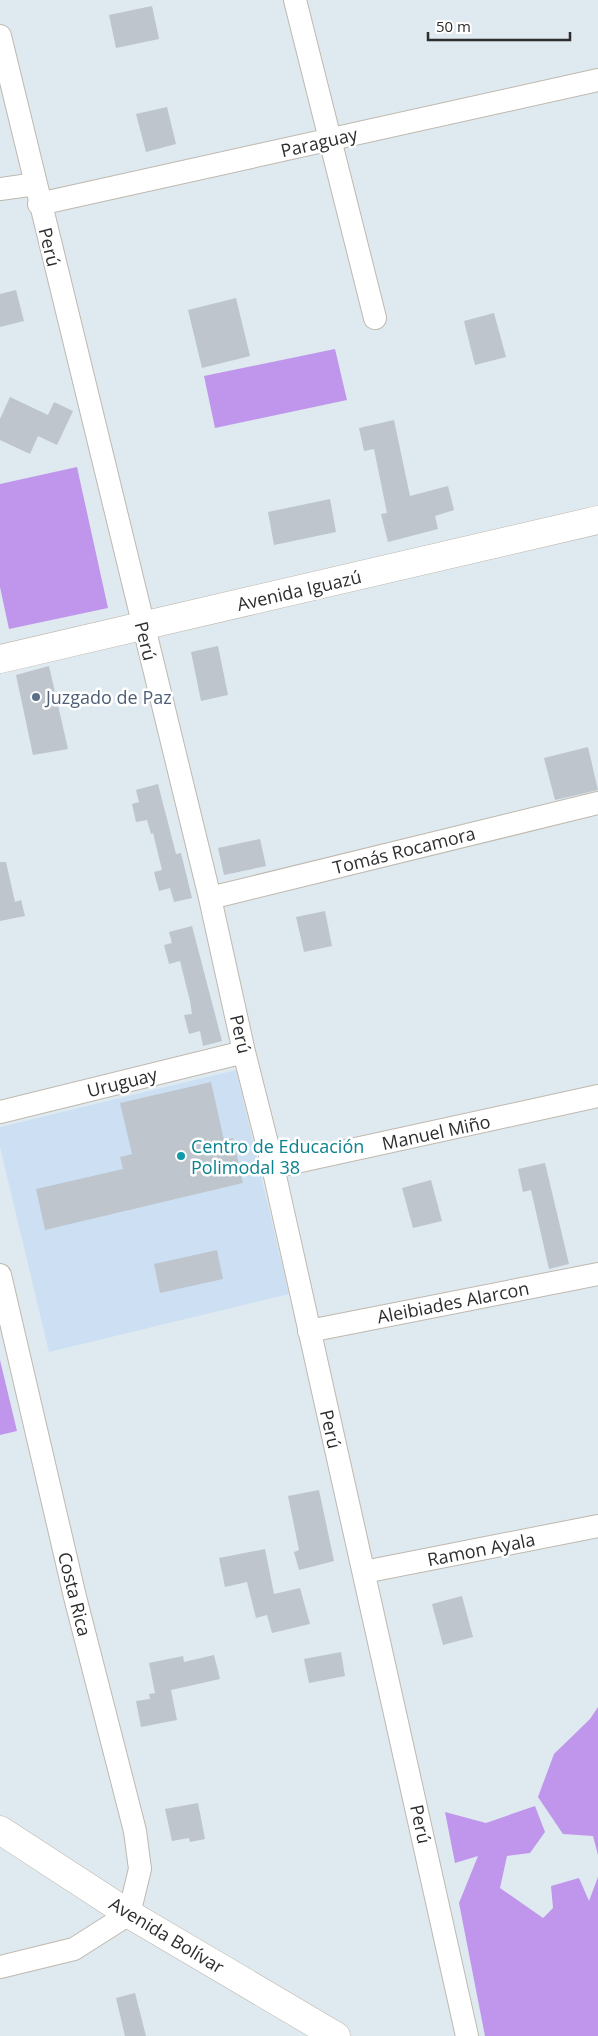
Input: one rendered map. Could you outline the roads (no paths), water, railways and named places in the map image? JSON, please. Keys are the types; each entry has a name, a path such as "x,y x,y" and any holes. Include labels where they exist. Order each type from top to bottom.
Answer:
{"main road":[{"name":"Avenida Iguazú","path":"0,659 598,520"},
{"name":"Avenida Bolívar","path":"0,1830 129,1914 336,2036"}],"street":[{"path":"294,0 375,318"},
{"name":"Perú","path":"0,36 210,898 244,1052 273,1167 467,2036"},
{"name":"Paraguay","path":"0,189 38,194 330,139 598,80"},
{"name":"Tomás Rocamora","path":"210,898 598,803"},
{"name":"Uruguay","path":"0,1112 244,1052"},
{"name":"Manuel Miño","path":"273,1167 598,1096"},
{"name":"Aleibiades Alarcon","path":"309,1331 598,1274"},
{"name":"Costa Rica","path":"0,1275 75,1597 135,1831 140,1869 129,1914"},
{"name":"Ramon Ayala","path":"364,1572 598,1526"},
{"path":"0,1967 74,1949 129,1914"}],"place":[{"name":"Juzgado de Paz","path":"36,697"},
{"name":"Centro de Educación Polimodal 38","path":"181,1156"}]}
